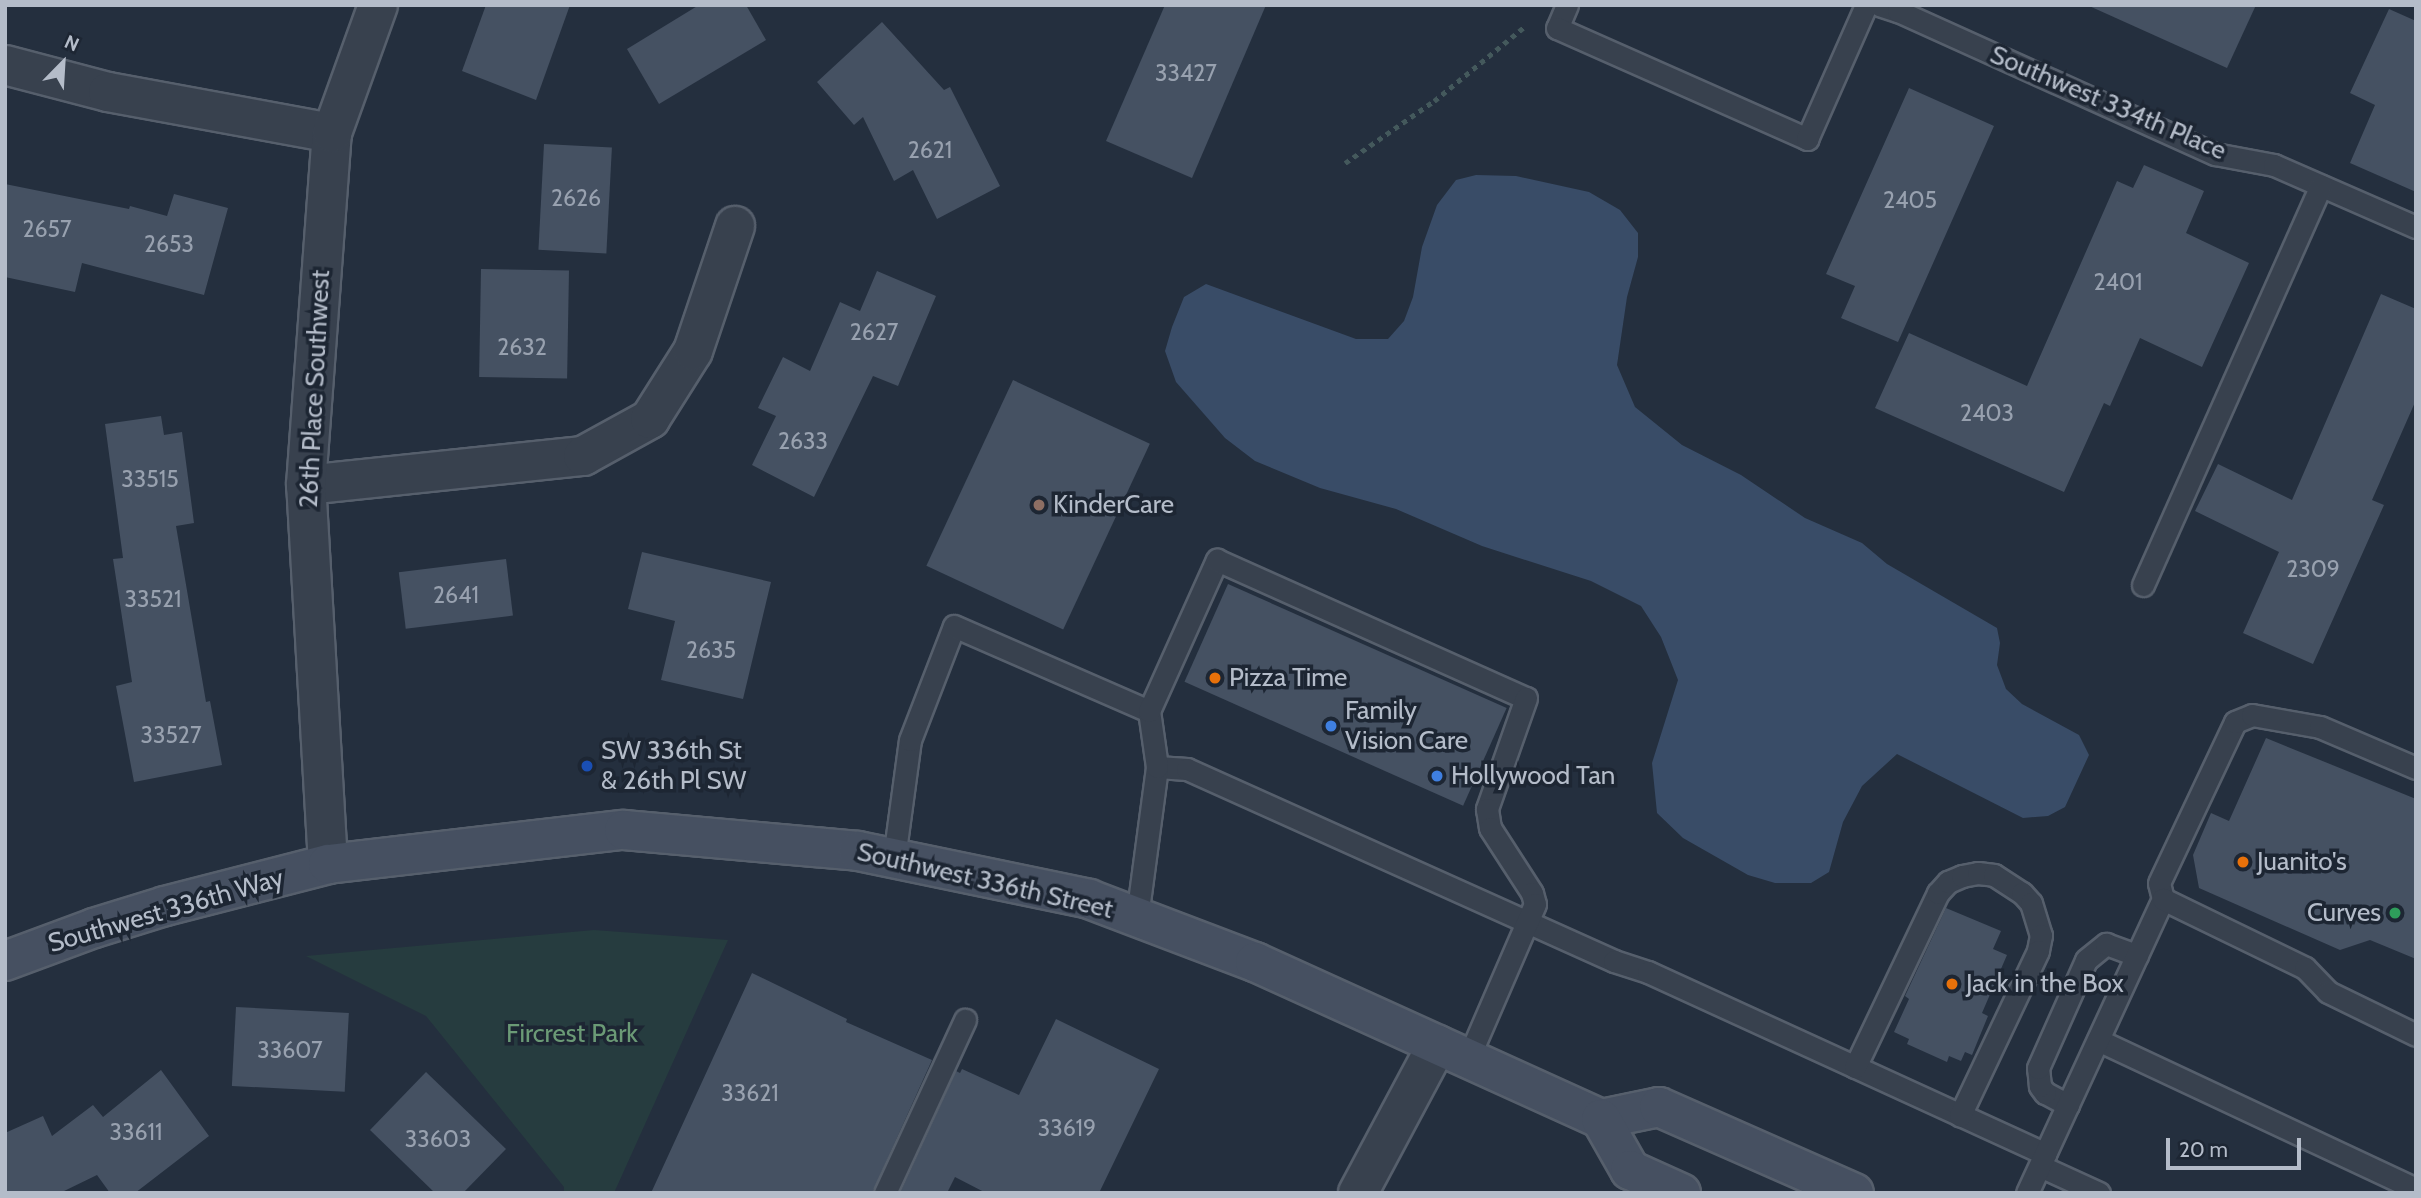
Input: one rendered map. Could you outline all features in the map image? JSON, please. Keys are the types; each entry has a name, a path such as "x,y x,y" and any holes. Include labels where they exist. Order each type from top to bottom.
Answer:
{"main road":[{"name":"Southwest 336th Street","path":"328,864 624,830 858,851 894,858 1089,899 1255,962 1601,1119"},
{"name":"Southwest 336th Way","path":"5,961 94,928 165,906 328,864"},
{"path":"1681,1193 1630,1170 1601,1119 1659,1107 1800,1182 1854,1193"}],"street":[{"name":"26th Place Southwest","path":"328,864 306,485 332,133 378,5"},
{"path":"5,65 108,92 332,133"},
{"path":"306,485 583,456 650,419 692,351 735,226"},
{"path":"1358,1193 1452,1052"}],"lane":[{"path":"1567,5 1557,28 1807,139 1866,5"},
{"name":"Southwest 334th Place","path":"1879,5 1899,11 2215,154 2274,166 2416,227"},
{"path":"2143,585 2321,186"},
{"path":"1137,917 1157,766 1149,711 1217,560 1527,698 1487,809 1490,828 1532,893 1535,904 1528,922 1452,1052"},
{"path":"894,858 910,740 954,626 1149,711"},
{"path":"2028,1193 2163,899 2159,883 2229,728 2235,722 2252,715 2320,727 2416,768"},
{"path":"1157,766 1187,769 1614,961 1648,972 1959,1115 2099,1193"},
{"path":"1855,1067 1938,893 1948,882 1962,876 1978,873 1994,875 2022,893 2031,904 2038,918 2040,943 1959,1115"},
{"path":"2163,899 2305,968 2329,992 2416,1035"},
{"path":"2068,1105 2045,1093 2040,1086 2038,1068 2086,960 2106,944 2137,955"},
{"path":"885,1193 965,1020"},
{"path":"2098,1040 2416,1189"}],"path":[{"path":"1345,163 1434,101 1531,21"}],"green space":[{"name":"Fircrest Park","path":"594,930 728,940 614,1193 564,1193 564,1187 426,1016 306,956"}],"water":[{"path":"1476,175 1516,176 1589,192 1620,210 1638,233 1638,257 1627,297 1617,365 1635,407 1682,445 1741,475 1805,518 1862,543 1887,564 1997,628 2000,643 1997,665 2006,689 2022,704 2079,735 2089,755 2065,807 2048,816 2023,818 1897,754 1862,786 1843,822 1829,872 1811,883 1775,883 1748,875 1683,838 1657,813 1652,763 1678,680 1661,637 1641,606 1591,581 1482,546 1396,509 1320,488 1255,461 1225,438 1176,382 1165,351 1172,327 1184,297 1206,284 1356,339 1388,339 1404,321 1413,297 1422,247 1437,205 1456,180"}],"building":[{"path":"486,5 570,5 536,100 462,71"},
{"path":"699,5 746,5 766,40 659,104 627,49"},
{"path":"1165,5 1266,5 1192,178 1106,141"},
{"path":"2087,5 2256,5 2227,68"},
{"path":"2389,9 2416,21 2416,192 2350,163 2375,105 2350,93"},
{"path":"882,22 944,90 950,87 1000,186 937,219 913,170 894,181 863,117 854,125 817,82"},
{"path":"1909,88 1994,126 1898,342 1841,318 1855,286 1826,274"},
{"path":"544,144 612,148 606,253 538,250"},
{"path":"2144,165 2204,191 2186,233 2249,263 2202,367 2140,338 2110,406 2104,403 2064,492 1875,408 1909,333 2027,386 2117,181 2133,188"},
{"path":"5,184 129,209 130,206 167,216 174,194 228,208 204,295 82,263 75,292 5,277"},
{"path":"481,269 569,271 567,379 479,377"},
{"path":"877,271 936,296 898,386 873,376 814,497 752,465 776,416 758,408 783,357 810,371 840,302 860,311"},
{"path":"2381,294 2416,309 2416,400 2372,500 2384,505 2313,664 2243,633 2279,552 2195,511 2218,464 2292,500"},
{"name":"KinderCare","path":"1013,380 1150,444 1063,630 926,566"},
{"path":"161,416 164,435 182,432 194,523 176,526 206,702 210,701 222,765 134,782 116,686 132,682 113,559 123,558 105,424"},
{"path":"642,552 771,582 743,699 661,680 675,621 628,609"},
{"path":"506,559 513,616 406,629 399,572"},
{"path":"1228,584 1507,708 1463,806 1184,682"},
{"path":"2266,738 2416,799 2416,959 2370,940 2340,950 2199,888 2193,855 2211,813 2229,821"},
{"name":"Jack in the Box","path":"1946,908 2001,931 1993,949 2007,955 1982,1013 1988,1016 1972,1055 1965,1052 1961,1061 1949,1056 1947,1062 1907,1044 1909,1039 1894,1032 1909,999 1905,996"},
{"path":"752,973 847,1019 846,1022 932,1060 872,1193 651,1193"},
{"path":"236,1007 349,1013 345,1092 232,1086"},
{"path":"1056,1019 1159,1069 1099,1193 986,1193 955,1177 947,1193 900,1193 956,1071 960,1073 962,1069 1019,1095"},
{"path":"161,1070 209,1136 135,1193 110,1193 97,1175 60,1193 5,1193 5,1133 43,1116 52,1136 93,1105 103,1117"},
{"path":"426,1072 506,1149 463,1193 435,1193 370,1130"}],"place":[{"name":"KinderCare","path":"1039,505"},
{"name":"Pizza Time","path":"1215,678"},
{"name":"Family Vision Care","path":"1331,726"},
{"name":"SW 336th St & 26th Pl SW","path":"587,766"},
{"name":"Hollywood Tan","path":"1437,776"},
{"name":"Juanito's","path":"2243,862"},
{"name":"Curves","path":"2395,913"},
{"name":"Jack in the Box","path":"1952,984"}]}
